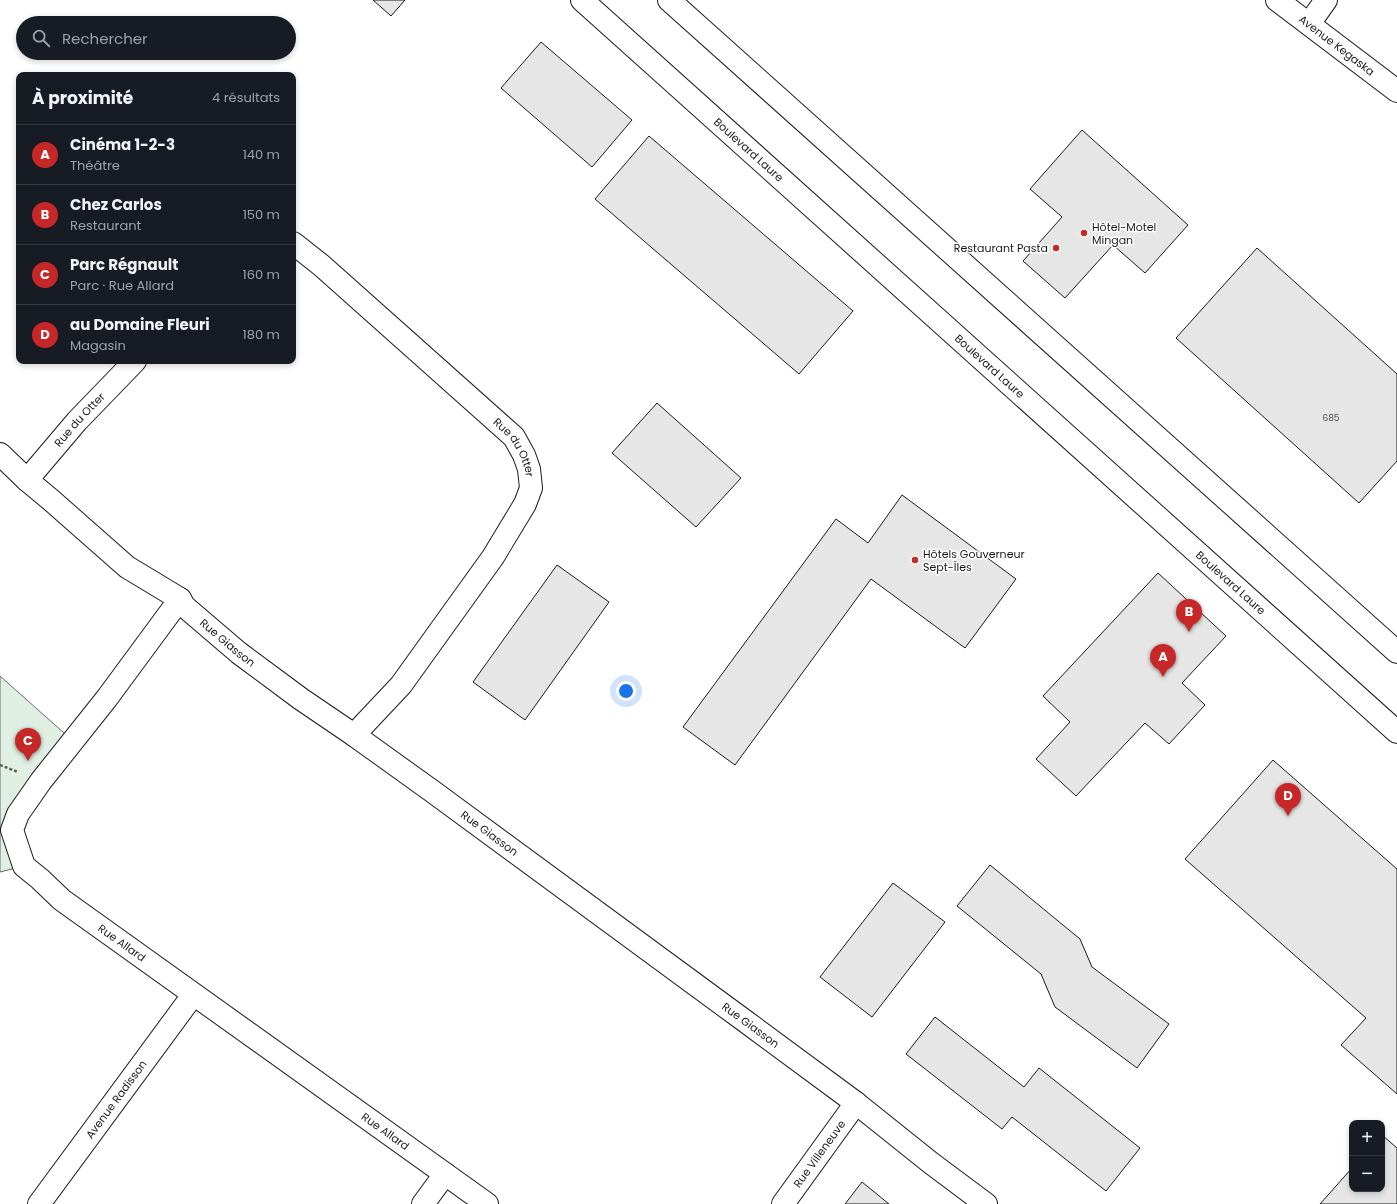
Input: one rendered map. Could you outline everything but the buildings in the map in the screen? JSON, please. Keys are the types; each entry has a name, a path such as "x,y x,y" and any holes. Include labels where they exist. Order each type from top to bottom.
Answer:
{"main road":[{"name":"Boulevard Laure","path":"582,0 1397,732"},
{"path":"670,0 1397,652"},
{"name":"Avenue Kegaska","path":"1277,0 1397,91"},
{"path":"1309,24 1326,0"},
{"name":"Rue du Otter","path":"296,245 321,265 514,437 524,455 529,469 531,488 525,504 493,557 401,684 354,735"},
{"name":"Rue du Otter","path":"27,480 77,421 132,364"},
{"name":"Rue Giasson","path":"0,454 27,480 52,500 127,567 180,599 184,606 239,653 301,699 432,791 856,1103 931,1164 986,1204"},
{"name":"Rue Allard","path":"180,599 107,698 41,781 18,814 12,830 24,866 62,900 487,1204"},
{"name":"Avenue Radisson","path":"39,1204 193,995"},
{"name":"Rue Villeneuve","path":"783,1204 856,1103"},
{"path":"423,1204 445,1174"}],"green space":[{"path":"0,676 73,741 18,814 24,866 0,872"}],"place":[{"name":"Hôtel-Motel Mingan","path":"1084,233"},
{"name":"Restaurant Pasta","path":"1056,248"},
{"name":"Hôtels Gouverneur Sept-Îles","path":"915,560"},
{"name":"Chez Carlos","path":"1189,632"},
{"name":"Cinéma 1-2-3","path":"1163,677"},
{"name":"Parc Régnault","path":"28,761"},
{"name":"au Domaine Fleuri","path":"1288,816"}]}
